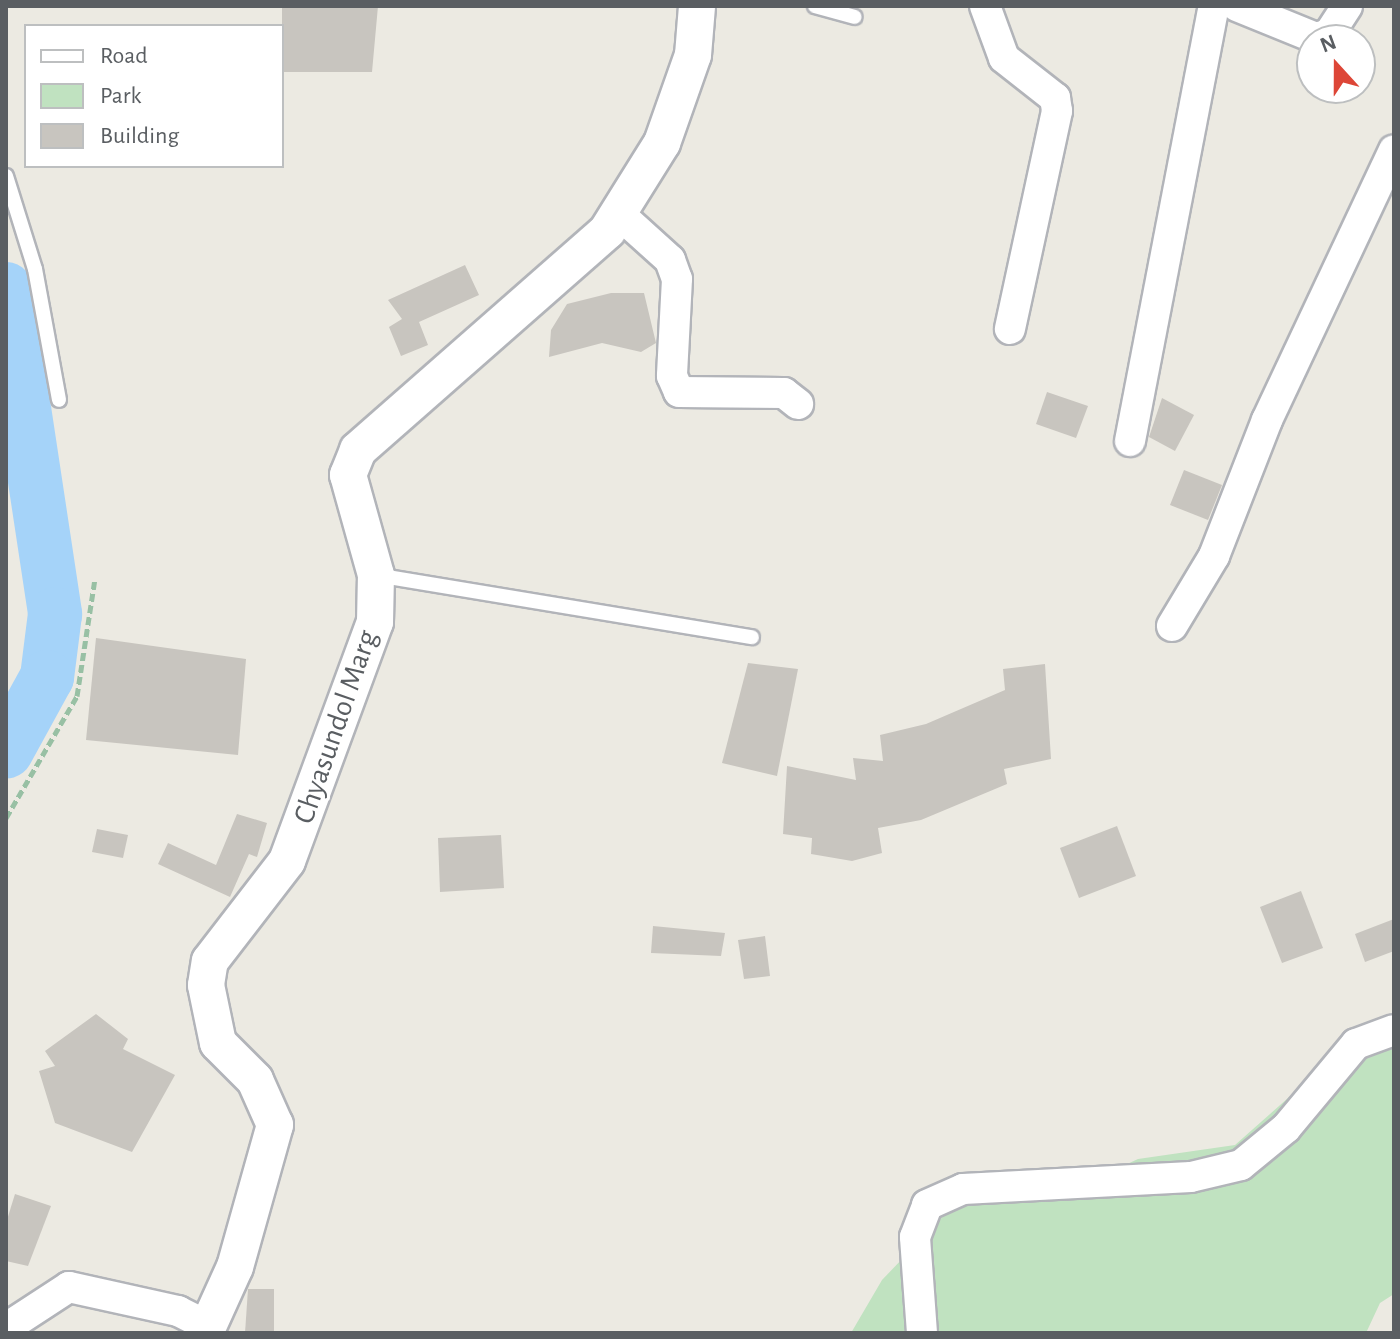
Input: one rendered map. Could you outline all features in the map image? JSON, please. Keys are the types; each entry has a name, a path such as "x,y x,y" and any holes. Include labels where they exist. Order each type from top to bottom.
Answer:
{"street":[{"name":"Chyasundol Marg","path":"206,1330 235,1267 275,1125 255,1080 218,1043 206,985 210,961 287,861 375,622 376,575 352,500 348,475 358,450 607,231 662,143 693,55 697,6"},
{"path":"985,6 1004,58 1055,98 1057,111 1010,329"},
{"path":"1130,441 1214,6"},
{"path":"1237,6 1316,38 1329,34 1347,6"},
{"path":"1172,626 1214,556 1267,420 1394,150"},
{"path":"618,213 670,260 677,279 672,376 679,392 784,393 798,404"},
{"path":"922,1333 915,1237 927,1205 963,1189 1191,1177 1241,1165 1286,1128 1356,1044 1394,1030"},
{"path":"6,1328 69,1287 178,1311 206,1330"}],"lane":[{"path":"815,6 855,17"},
{"path":"6,176 35,269 59,400"},
{"path":"376,575 752,637"}],"path":[{"path":"6,818 77,696 95,578"}],"green space":[{"path":"1394,1014 1394,1294 1380,1303 1366,1333 851,1333 882,1280 952,1207 1101,1176 1138,1159 1235,1145 1378,1018"}],"building":[{"path":"282,6 378,6 372,72 284,72"},
{"path":"465,265 479,295 419,322 428,345 401,356 389,327 402,319 388,300"},
{"path":"611,293 644,293 656,343 641,352 602,343 549,357 551,330 567,304"},
{"path":"1047,392 1088,406 1076,438 1036,424"},
{"path":"1162,398 1194,415 1175,451 1149,437"},
{"path":"1184,470 1222,485 1208,520 1170,505"},
{"path":"96,638 246,659 238,755 86,740"},
{"path":"748,663 798,669 777,776 722,763"},
{"path":"1045,664 1051,759 1004,769 1007,784 921,820 878,828 882,853 852,861 811,854 812,838 783,834 787,766 856,780 853,758 883,761 880,735 926,724 1005,690 1003,669"},
{"path":"237,814 267,823 257,857 249,854 230,897 158,864 168,843 216,865"},
{"path":"1117,826 1136,876 1079,898 1060,848"},
{"path":"97,829 128,835 123,858 92,852"},
{"path":"501,835 504,888 440,892 438,838"},
{"path":"1301,891 1323,948 1282,963 1260,907"},
{"path":"1394,919 1394,951 1365,962 1355,934"},
{"path":"653,926 725,933 721,956 651,953"},
{"path":"765,936 770,976 744,979 738,940"},
{"path":"96,1014 128,1039 123,1049 175,1075 132,1152 55,1123 39,1071 55,1066 45,1051"},
{"path":"15,1194 51,1206 28,1266 6,1261 6,1223"},
{"path":"248,1289 274,1289 274,1333 245,1333"}],"waterway":[{"path":"6,289 55,614 47,677 6,752"}]}
